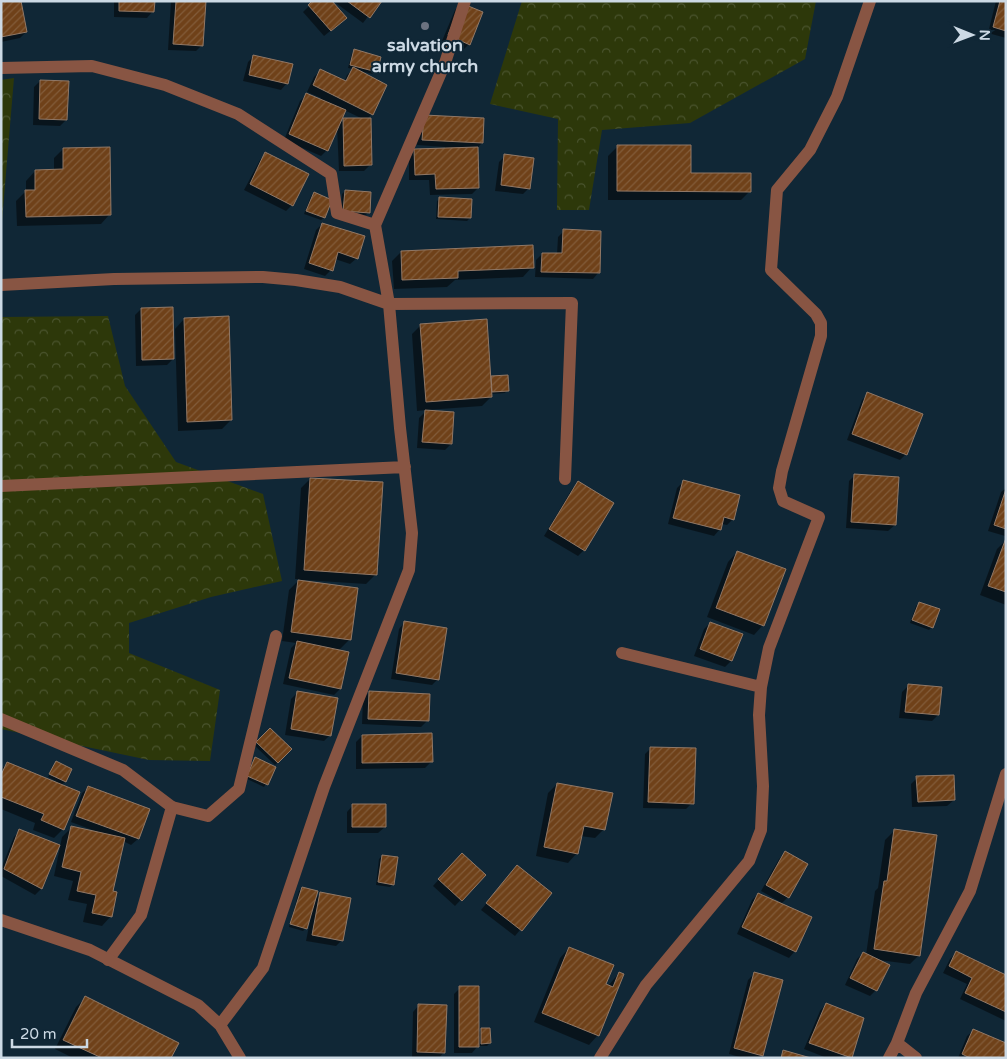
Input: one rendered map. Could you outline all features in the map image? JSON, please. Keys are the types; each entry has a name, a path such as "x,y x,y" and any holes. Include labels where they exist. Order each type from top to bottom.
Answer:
{"street":[{"path":"220,1025 263,968 324,787 409,570 412,533 389,304 375,225 445,63 465,1"},
{"path":"600,1058 646,986 750,861 761,830 763,786 759,715 761,687 769,648 819,517 783,501 779,488 782,470 821,336 821,323 816,314 771,270 777,190 810,150 837,97 870,1"},
{"path":"1,68 92,66 165,85 238,114 331,174 337,213 375,225"},
{"path":"1,286 114,279 263,278 296,280 340,288 389,304 572,304 565,479"},
{"path":"1,486 404,467"},
{"path":"1,719 123,770 172,807 208,816 239,789 276,636"},
{"path":"622,653 761,687"},
{"path":"889,1058 897,1043 916,994 970,891 1006,774"},
{"path":"108,960 142,915 172,807"},
{"path":"1,920 90,950 198,1005 220,1025 240,1058"},
{"path":"897,1043 916,1058"}],"green space":[{"path":"522,1 816,1 805,59 690,123 602,130 589,210 557,210 558,119 490,104"},
{"path":"14,78 1,233 1,80"},
{"path":"108,316 125,386 176,462 263,494 282,581 211,597 129,623 129,653 220,690 210,761 149,760 1,729 1,317"}],"building":[{"path":"1,1 21,1 27,32 1,37"},
{"path":"119,1 155,1 154,12 119,11"},
{"path":"176,1 206,1 203,46 173,44"},
{"path":"312,1 332,1 347,18 331,31 308,5"},
{"path":"347,1 382,1 370,18"},
{"path":"1000,1 1006,1 1006,31 993,27"},
{"path":"461,3 483,12 470,45 448,35"},
{"path":"354,49 381,57 377,72 350,65"},
{"path":"253,55 293,64 288,84 249,75"},
{"path":"353,67 387,85 373,115 313,85 320,69 346,81"},
{"path":"40,80 69,81 67,120 39,119"},
{"path":"306,93 346,110 328,151 289,134"},
{"path":"424,115 484,118 483,143 422,140"},
{"path":"343,118 371,118 372,165 344,166"},
{"path":"617,145 691,145 691,173 751,173 751,192 617,191"},
{"path":"110,147 111,215 26,217 25,190 35,190 35,170 63,169 63,148"},
{"path":"478,147 479,188 436,189 435,174 415,175 414,149"},
{"path":"265,152 309,174 293,206 250,184"},
{"path":"504,154 534,158 530,189 501,185"},
{"path":"345,190 371,192 370,213 343,211"},
{"path":"314,192 332,200 325,218 306,211"},
{"path":"439,197 472,199 471,218 438,217"},
{"path":"322,223 365,236 358,259 338,252 333,271 309,263"},
{"path":"563,229 601,231 600,273 541,272 542,253 562,253"},
{"path":"533,245 534,268 458,271 458,278 402,280 401,251"},
{"path":"173,307 174,359 142,360 141,308"},
{"path":"229,316 232,420 187,422 184,318"},
{"path":"487,319 492,397 426,402 420,324"},
{"path":"508,375 509,391 492,392 491,376"},
{"path":"867,392 923,414 907,455 852,434"},
{"path":"425,410 454,412 452,444 422,442"},
{"path":"854,474 899,477 896,525 851,522"},
{"path":"310,478 383,482 377,575 304,570"},
{"path":"683,480 740,495 734,520 724,517 721,530 673,518"},
{"path":"578,481 614,503 585,551 549,529"},
{"path":"1006,489 1006,529 994,525"},
{"path":"1006,538 1006,592 988,586"},
{"path":"737,551 786,569 764,626 716,608"},
{"path":"298,580 358,588 351,640 291,632"},
{"path":"919,602 940,609 933,628 912,620"},
{"path":"404,621 447,628 439,680 396,673"},
{"path":"710,622 743,634 732,661 700,649"},
{"path":"297,641 349,652 341,689 289,678"},
{"path":"908,684 942,687 939,715 905,712"},
{"path":"297,691 338,698 331,736 291,729"},
{"path":"369,691 430,694 429,721 368,719"},
{"path":"270,728 292,749 278,763 256,742"},
{"path":"432,733 433,762 362,763 362,735"},
{"path":"650,747 696,748 694,804 648,802"},
{"path":"255,757 276,767 268,785 247,776"},
{"path":"56,761 72,769 66,782 49,774"},
{"path":"7,762 80,792 64,830 41,820 44,814 1,797 1,775"},
{"path":"954,775 955,800 918,802 916,776"},
{"path":"557,783 613,793 605,830 584,826 578,854 544,847"},
{"path":"88,786 150,809 139,839 76,816"},
{"path":"352,804 386,804 386,827 352,827"},
{"path":"71,826 125,838 113,891 117,892 112,917 92,913 96,895 77,891 81,872 62,867"},
{"path":"19,829 60,845 42,889 4,869"},
{"path":"894,829 937,835 920,956 874,949 884,881 887,881"},
{"path":"785,851 808,864 789,898 766,885"},
{"path":"462,853 486,875 462,901 438,879"},
{"path":"382,855 398,857 394,885 378,882"},
{"path":"517,865 552,893 522,931 486,903"},
{"path":"302,887 318,891 307,929 290,924"},
{"path":"320,892 351,898 343,941 312,935"},
{"path":"758,893 812,917 796,952 742,927"},
{"path":"569,947 614,965 606,984 613,987 619,972 624,974 599,1036 542,1013"},
{"path":"956,951 1006,975 1006,1012 965,993 972,978 949,966"},
{"path":"863,952 890,965 877,991 850,978"},
{"path":"754,972 783,980 763,1056 734,1048"},
{"path":"459,986 479,986 479,1047 459,1047"},
{"path":"85,996 179,1043 171,1058 102,1058 63,1040"},
{"path":"826,1003 864,1018 852,1058 809,1043"},
{"path":"418,1004 447,1005 445,1053 417,1052"},
{"path":"481,1028 490,1028 491,1043 481,1044"},
{"path":"973,1029 1006,1043 1006,1058 970,1058 962,1054"},
{"path":"783,1050 811,1058 781,1058"}],"place":[{"name":"salvation army church","path":"425,26"}]}
